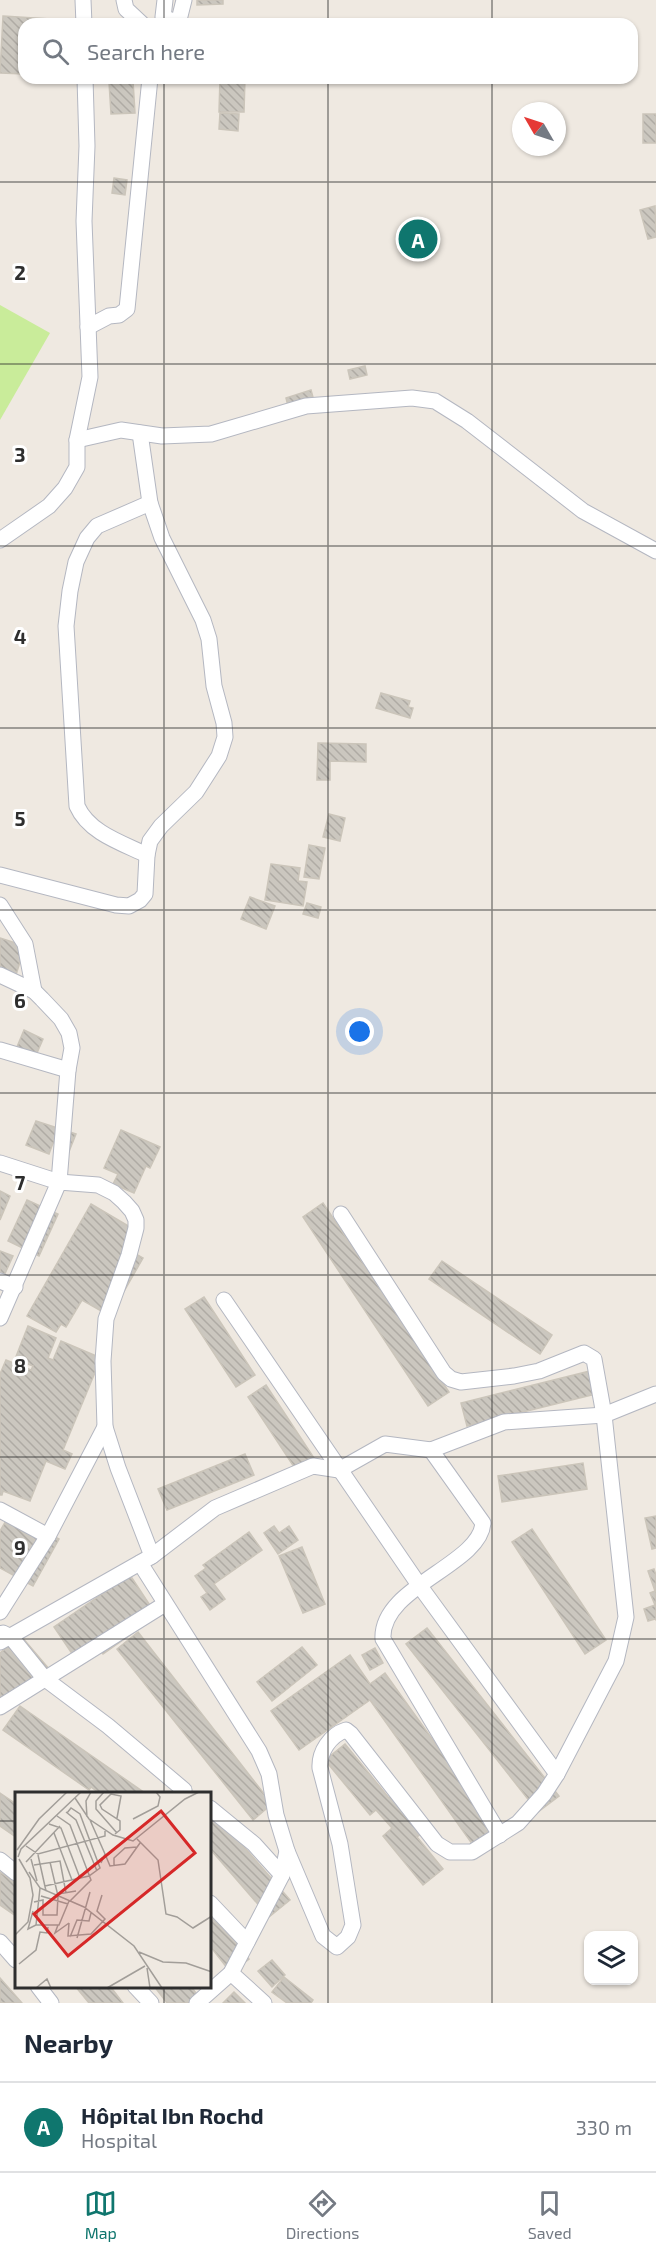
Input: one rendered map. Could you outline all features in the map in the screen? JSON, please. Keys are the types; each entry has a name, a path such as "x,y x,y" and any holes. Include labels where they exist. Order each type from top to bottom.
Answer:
{"street":[{"path":"83,0 84,18"},
{"path":"124,0 126,9 136,18"},
{"path":"165,0 163,17 165,18"},
{"path":"180,18 184,0"},
{"path":"0,540 49,507 65,488 77,467 77,440 90,376 84,221 87,146 85,84"},
{"path":"88,327 109,316 119,315 127,309 149,84"},
{"path":"77,440 121,430 162,436 212,434 306,406 412,398 435,401 467,421 583,511 656,551"},
{"path":"0,875 97,902 129,906 145,894 147,855 155,833 196,792 219,756 225,737 224,723 214,686 209,639 162,538 150,503 140,433"},
{"path":"147,855 100,832 81,816 76,806 66,626 76,562 87,538 97,526 150,503"},
{"path":"0,904 25,944 34,991"},
{"path":"0,975 34,991 61,1019 69,1034 72,1048 68,1070 59,1182 0,1318"},
{"path":"0,1050 68,1070"},
{"path":"0,1163 59,1182 98,1185 114,1193 124,1202 136,1220 129,1255 106,1319 103,1360 105,1427 146,1560 165,1604 259,1751 269,1774 276,1815 287,1851 323,1936 337,1947 348,1937 353,1925 340,1844 320,1768 320,1756 326,1745 346,1730 437,1844 450,1852 472,1852 500,1835 524,1816 544,1794 557,1774 616,1661 626,1617 604,1414 594,1359 584,1353 539,1371 461,1382 451,1378 444,1373 341,1214"},
{"path":"0,1281 15,1287"},
{"path":"224,1300 419,1585 557,1774"},
{"path":"185,1792 108,1726 44,1678 4,1637 146,1560 214,1508 313,1466 339,1470 385,1444 431,1450 504,1422 604,1414 656,1394"},
{"path":"0,1612 48,1536 105,1427"},
{"path":"431,1450 483,1523 483,1533 475,1545 419,1585 386,1617 382,1627 383,1639 500,1835"},
{"path":"0,1510 48,1536"},
{"path":"0,1707 165,1604"},
{"path":"212,1810 254,1844 282,1875"},
{"path":"212,1984 231,1973 282,1875 287,1851"},
{"path":"0,1860 15,1872"},
{"path":"212,1905 247,1942"},
{"path":"0,1942 15,1958"},
{"path":"231,1973 264,2003"},
{"path":"40,1988 51,2003"},
{"path":"137,1988 151,2003"},
{"path":"197,2003 209,1988"}],"green space":[{"path":"0,305 50,333 0,420"}],"building":[{"path":"197,0 223,0 223,4 197,5"},
{"path":"3,16 34,18 18,18 18,74 0,73"},
{"path":"109,84 133,84 135,113 111,114"},
{"path":"220,84 245,84 244,112 219,112"},
{"path":"220,113 239,114 238,131 219,129"},
{"path":"643,114 656,114 656,143 643,143"},
{"path":"114,178 127,180 125,195 112,193"},
{"path":"655,206 656,237 648,239 640,210"},
{"path":"365,366 367,375 350,379 348,370"},
{"path":"311,390 314,401 289,410 286,398"},
{"path":"381,693 410,701 408,707 413,708 410,718 376,708"},
{"path":"318,743 366,744 366,762 330,761 330,780 317,780"},
{"path":"329,814 345,818 340,841 323,837"},
{"path":"309,845 325,848 319,879 304,877"},
{"path":"271,864 300,868 298,881 307,882 303,906 265,900"},
{"path":"250,897 275,906 266,929 241,919"},
{"path":"307,903 321,907 318,918 303,914"},
{"path":"0,938 25,946 15,978 0,973"},
{"path":"24,1030 43,1039 33,1062 14,1054"},
{"path":"36,1121 76,1134 66,1159 58,1145 53,1143 49,1154 26,1145"},
{"path":"121,1130 160,1147 150,1168 146,1166 134,1193 113,1184 118,1174 104,1168"},
{"path":"0,1191 10,1196 0,1220"},
{"path":"27,1200 58,1214 39,1256 8,1241"},
{"path":"323,1203 449,1392 428,1406 303,1217"},
{"path":"91,1204 137,1231 127,1249 143,1258 110,1316 82,1300 66,1327 61,1324 56,1332 27,1316"},
{"path":"0,1251 13,1256 2,1280 0,1279"},
{"path":"442,1261 552,1335 540,1354 429,1279"},
{"path":"204,1297 255,1375 236,1387 185,1309"},
{"path":"28,1326 56,1338 48,1358 53,1360 61,1341 101,1358 63,1450 72,1454 65,1469 46,1461 30,1501 3,1491 0,1495 0,1374 6,1360 31,1370 33,1366 15,1359"},
{"path":"594,1370 600,1393 467,1426 461,1403"},
{"path":"266,1385 314,1458 296,1470 248,1397"},
{"path":"245,1454 254,1475 167,1510 158,1489"},
{"path":"583,1463 587,1489 502,1502 498,1476"},
{"path":"11,1512 59,1539 33,1586 0,1568 0,1531"},
{"path":"656,1516 656,1548 652,1549 645,1518"},
{"path":"274,1526 279,1533 289,1526 298,1540 278,1554 264,1533"},
{"path":"532,1529 606,1640 585,1654 512,1542"},
{"path":"249,1532 262,1550 214,1584 225,1599 210,1610 201,1597 207,1593 195,1576 206,1568 203,1565"},
{"path":"302,1547 325,1604 303,1613 279,1556"},
{"path":"654,1569 656,1575 656,1620 648,1621 644,1609 655,1605 650,1593 655,1591 648,1571"},
{"path":"130,1575 157,1616 103,1654 100,1650 79,1664 54,1627"},
{"path":"427,1628 559,1796 538,1812 406,1644"},
{"path":"138,1632 272,1804 253,1820 117,1649"},
{"path":"21,1636 56,1677 0,1714 0,1653"},
{"path":"302,1647 317,1665 272,1701 257,1682"},
{"path":"375,1648 383,1663 370,1670 362,1655"},
{"path":"350,1655 370,1684 385,1673 503,1838 480,1855 370,1700 299,1750 271,1711"},
{"path":"20,1706 144,1792 98,1792 91,1787 89,1790 3,1730"},
{"path":"345,1744 389,1798 395,1793 426,1830 417,1837 443,1869 423,1885 383,1836 392,1828 376,1810 370,1815 325,1760"},
{"path":"0,1793 15,1803 15,1836 0,1826"},
{"path":"212,1810 290,1900 269,1917 212,1851"},
{"path":"0,1872 15,1882 15,1915 0,1905"},
{"path":"212,1904 247,1948 243,1951 249,1959 231,1973 212,1949"},
{"path":"272,1960 285,1975 272,1987 258,1971"},
{"path":"284,1977 313,2000 311,2003 287,2003 272,1992"},
{"path":"0,1978 22,2003 0,2003"},
{"path":"77,1988 112,1988 123,2003 89,2003"},
{"path":"156,1988 192,1988 198,1996 189,2003 167,2003"},
{"path":"234,1992 245,2003 223,2003"}],"place":[{"name":"Hôpital Ibn Rochd","path":"418,239"}]}
